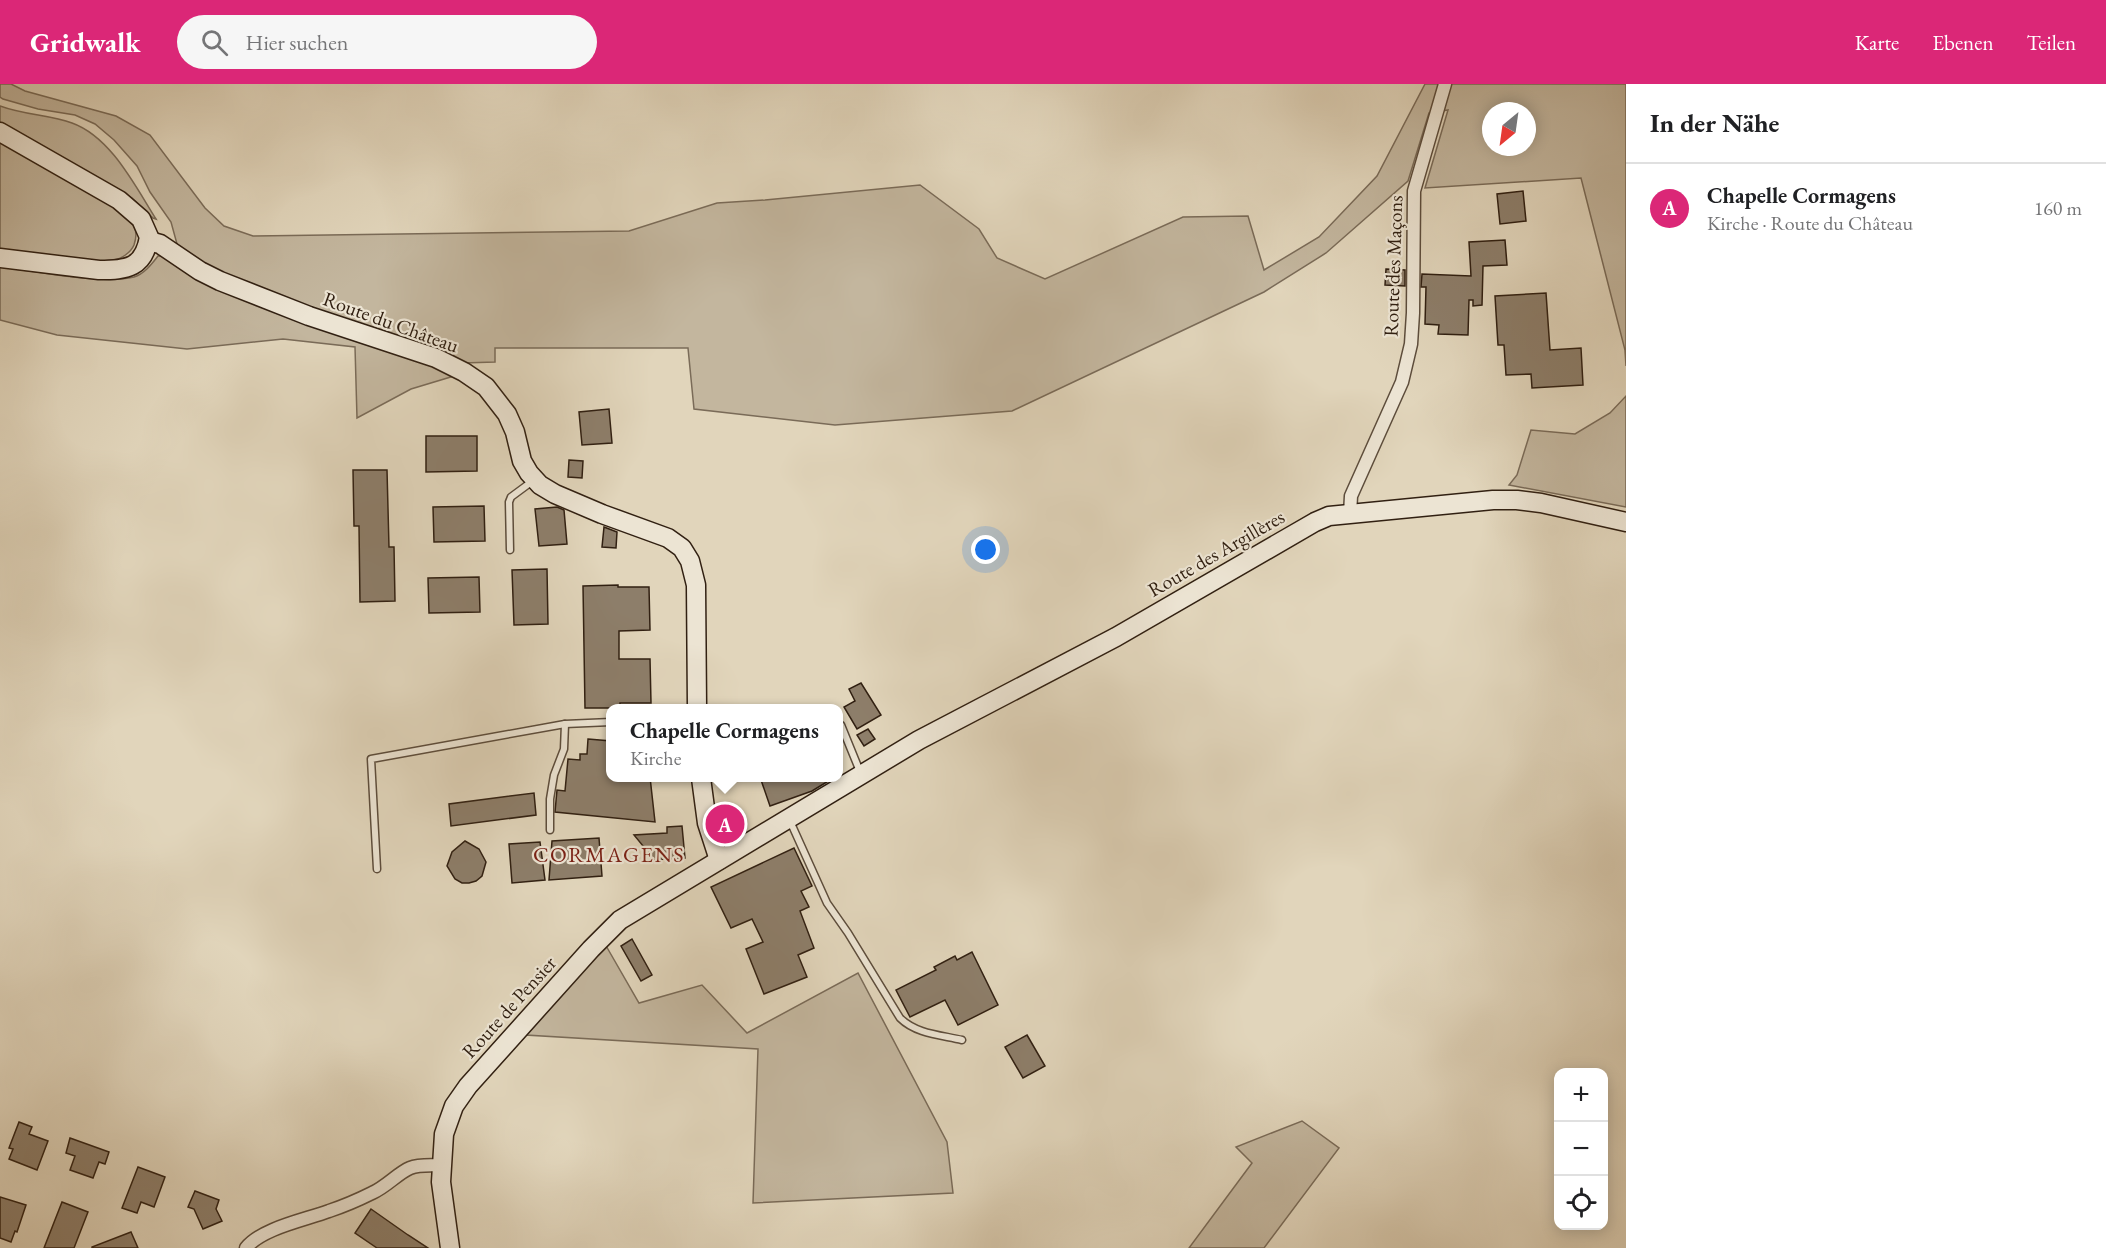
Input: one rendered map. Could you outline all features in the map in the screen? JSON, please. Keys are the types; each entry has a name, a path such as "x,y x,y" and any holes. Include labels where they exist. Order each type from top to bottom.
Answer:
{"street":[{"name":"Route des Maçons","path":"1350,514 1351,496 1402,382 1411,344 1414,191 1445,84"},
{"path":"0,132 119,200 141,219 148,231 149,242 140,260 126,268 114,270 0,258"},
{"name":"Route du Château","path":"149,242 160,244 200,271 220,281 309,316 436,358 464,372 486,387 507,414 515,432 522,460 534,480"},
{"path":"534,480 555,494 668,538 682,548 690,561 696,585 697,704"},
{"name":"Route des Argillères","path":"719,860 919,740 1116,637 1329,516 1493,500 1517,500 1626,522"},
{"path":"701,782 707,823 719,860"},
{"name":"Route de Pensier","path":"450,1248 441,1182 444,1134 454,1106 468,1086 577,965 620,921 719,860"},
{"path":"246,1248 249,1243 269,1232 375,1192 392,1182 407,1169 417,1166 442,1166"}],"lane":[{"path":"510,550 509,502 511,497 534,480"},
{"path":"377,869 371,759 565,724 606,722"},
{"path":"550,830 550,799 554,775 564,749 565,724"},
{"path":"843,730 862,774"},
{"path":"789,820 827,903 900,1018 920,1030 962,1040"}],"shaded area":[{"path":"0,84 11,84 25,91 116,116 150,135 205,208 224,226 253,236 629,231 717,203 920,185 979,229 997,258 1045,279 1183,217 1248,216 1264,270 1319,237 1377,176 1425,84 1626,84 1626,366 1625,350 1581,178 1425,188 1448,110 1429,113 1408,181 1326,253 1264,292 1012,411 835,425 694,409 688,348 495,348 495,362 462,363 445,350 432,344 411,342 299,306 223,275 186,255 177,244 171,222 150,192 137,166 114,140 95,124 75,115 38,109 0,97"},
{"path":"0,106 64,120 99,139 121,164 156,219 132,198 0,122"},
{"path":"0,141 112,206 136,231 133,248 120,258 100,261 0,249"},
{"path":"158,256 165,256 194,278 237,297 243,295 427,362 454,376 411,389 357,418 355,347 283,339 187,349 57,335 0,320 0,267 87,278 120,279 141,274"},
{"path":"1626,396 1626,507 1509,485 1517,475 1531,430 1575,434 1610,413"},
{"path":"605,944 639,1003 702,985 747,1033 858,973 947,1142 953,1193 753,1203 758,1049 526,1035"},
{"path":"1302,1121 1339,1148 1264,1248 1189,1248 1252,1163 1236,1147"}],"building":[{"path":"1523,191 1526,221 1500,224 1497,194"},
{"path":"1505,240 1507,265 1483,266 1482,305 1473,306 1473,300 1469,300 1468,335 1438,334 1439,325 1425,324 1426,287 1421,287 1422,274 1471,276 1469,242"},
{"path":"1386,269 1405,270 1405,286 1385,285"},
{"path":"1546,293 1550,350 1581,348 1583,385 1532,388 1531,374 1506,375 1504,345 1498,345 1495,296"},
{"path":"609,409 612,443 582,445 579,412"},
{"path":"426,436 477,436 477,471 426,472"},
{"path":"569,460 583,461 582,478 568,477"},
{"path":"353,470 387,470 389,547 394,547 395,601 360,602 359,526 354,526"},
{"path":"484,506 485,541 434,542 433,507"},
{"path":"557,507 564,510 567,544 539,546 535,509"},
{"path":"604,527 617,532 616,548 602,547"},
{"path":"547,569 548,624 514,625 512,570"},
{"path":"479,577 480,612 429,613 428,578"},
{"path":"583,586 649,587 650,630 619,631 619,659 650,659 651,703 606,704 606,708 585,708"},
{"path":"861,683 881,715 857,729 844,707 855,701 849,689"},
{"path":"868,729 875,739 864,746 857,735"},
{"path":"588,739 606,741 606,782 651,782 655,822 555,812 557,790 565,791 568,759 580,760 580,754 587,754"},
{"path":"762,782 827,782 812,791 770,806"},
{"path":"534,793 536,815 451,826 449,804"},
{"path":"729,813 735,831 723,836 717,817"},
{"path":"682,826 685,858 650,860 649,849 643,846 634,835 667,833 667,827"},
{"path":"599,838 602,876 549,880 552,841"},
{"path":"465,841 479,849 486,862 482,876 469,883 462,883 455,879 447,866 452,852"},
{"path":"540,842 545,880 512,883 509,844"},
{"path":"794,848 812,886 801,891 809,907 800,911 814,948 798,955 807,977 764,994 746,949 763,942 752,919 731,928 711,887"},
{"path":"632,939 652,975 641,981 621,946"},
{"path":"972,952 998,1005 958,1025 945,1000 910,1017 896,990 936,970 934,967 955,956 957,960"},
{"path":"1027,1035 1045,1066 1023,1078 1005,1047"},
{"path":"19,1122 32,1127 29,1134 48,1141 37,1170 9,1159 13,1149 9,1148"},
{"path":"70,1138 109,1152 105,1164 99,1162 93,1178 70,1170 75,1156 66,1153"},
{"path":"138,1167 165,1177 154,1207 141,1202 137,1213 122,1208"},
{"path":"195,1191 219,1200 216,1209 222,1221 203,1229 194,1209 188,1207"},
{"path":"0,1197 26,1205 17,1232 15,1231 11,1242 0,1238"},
{"path":"62,1202 88,1212 74,1248 44,1248"},
{"path":"371,1209 428,1248 377,1248 355,1233"},
{"path":"131,1232 138,1248 92,1248 92,1247"}],"place":[{"name":"Chapelle Cormagens","path":"725,824"}],"district":[{"name":"CORMAGENS","path":"609,854"}]}
